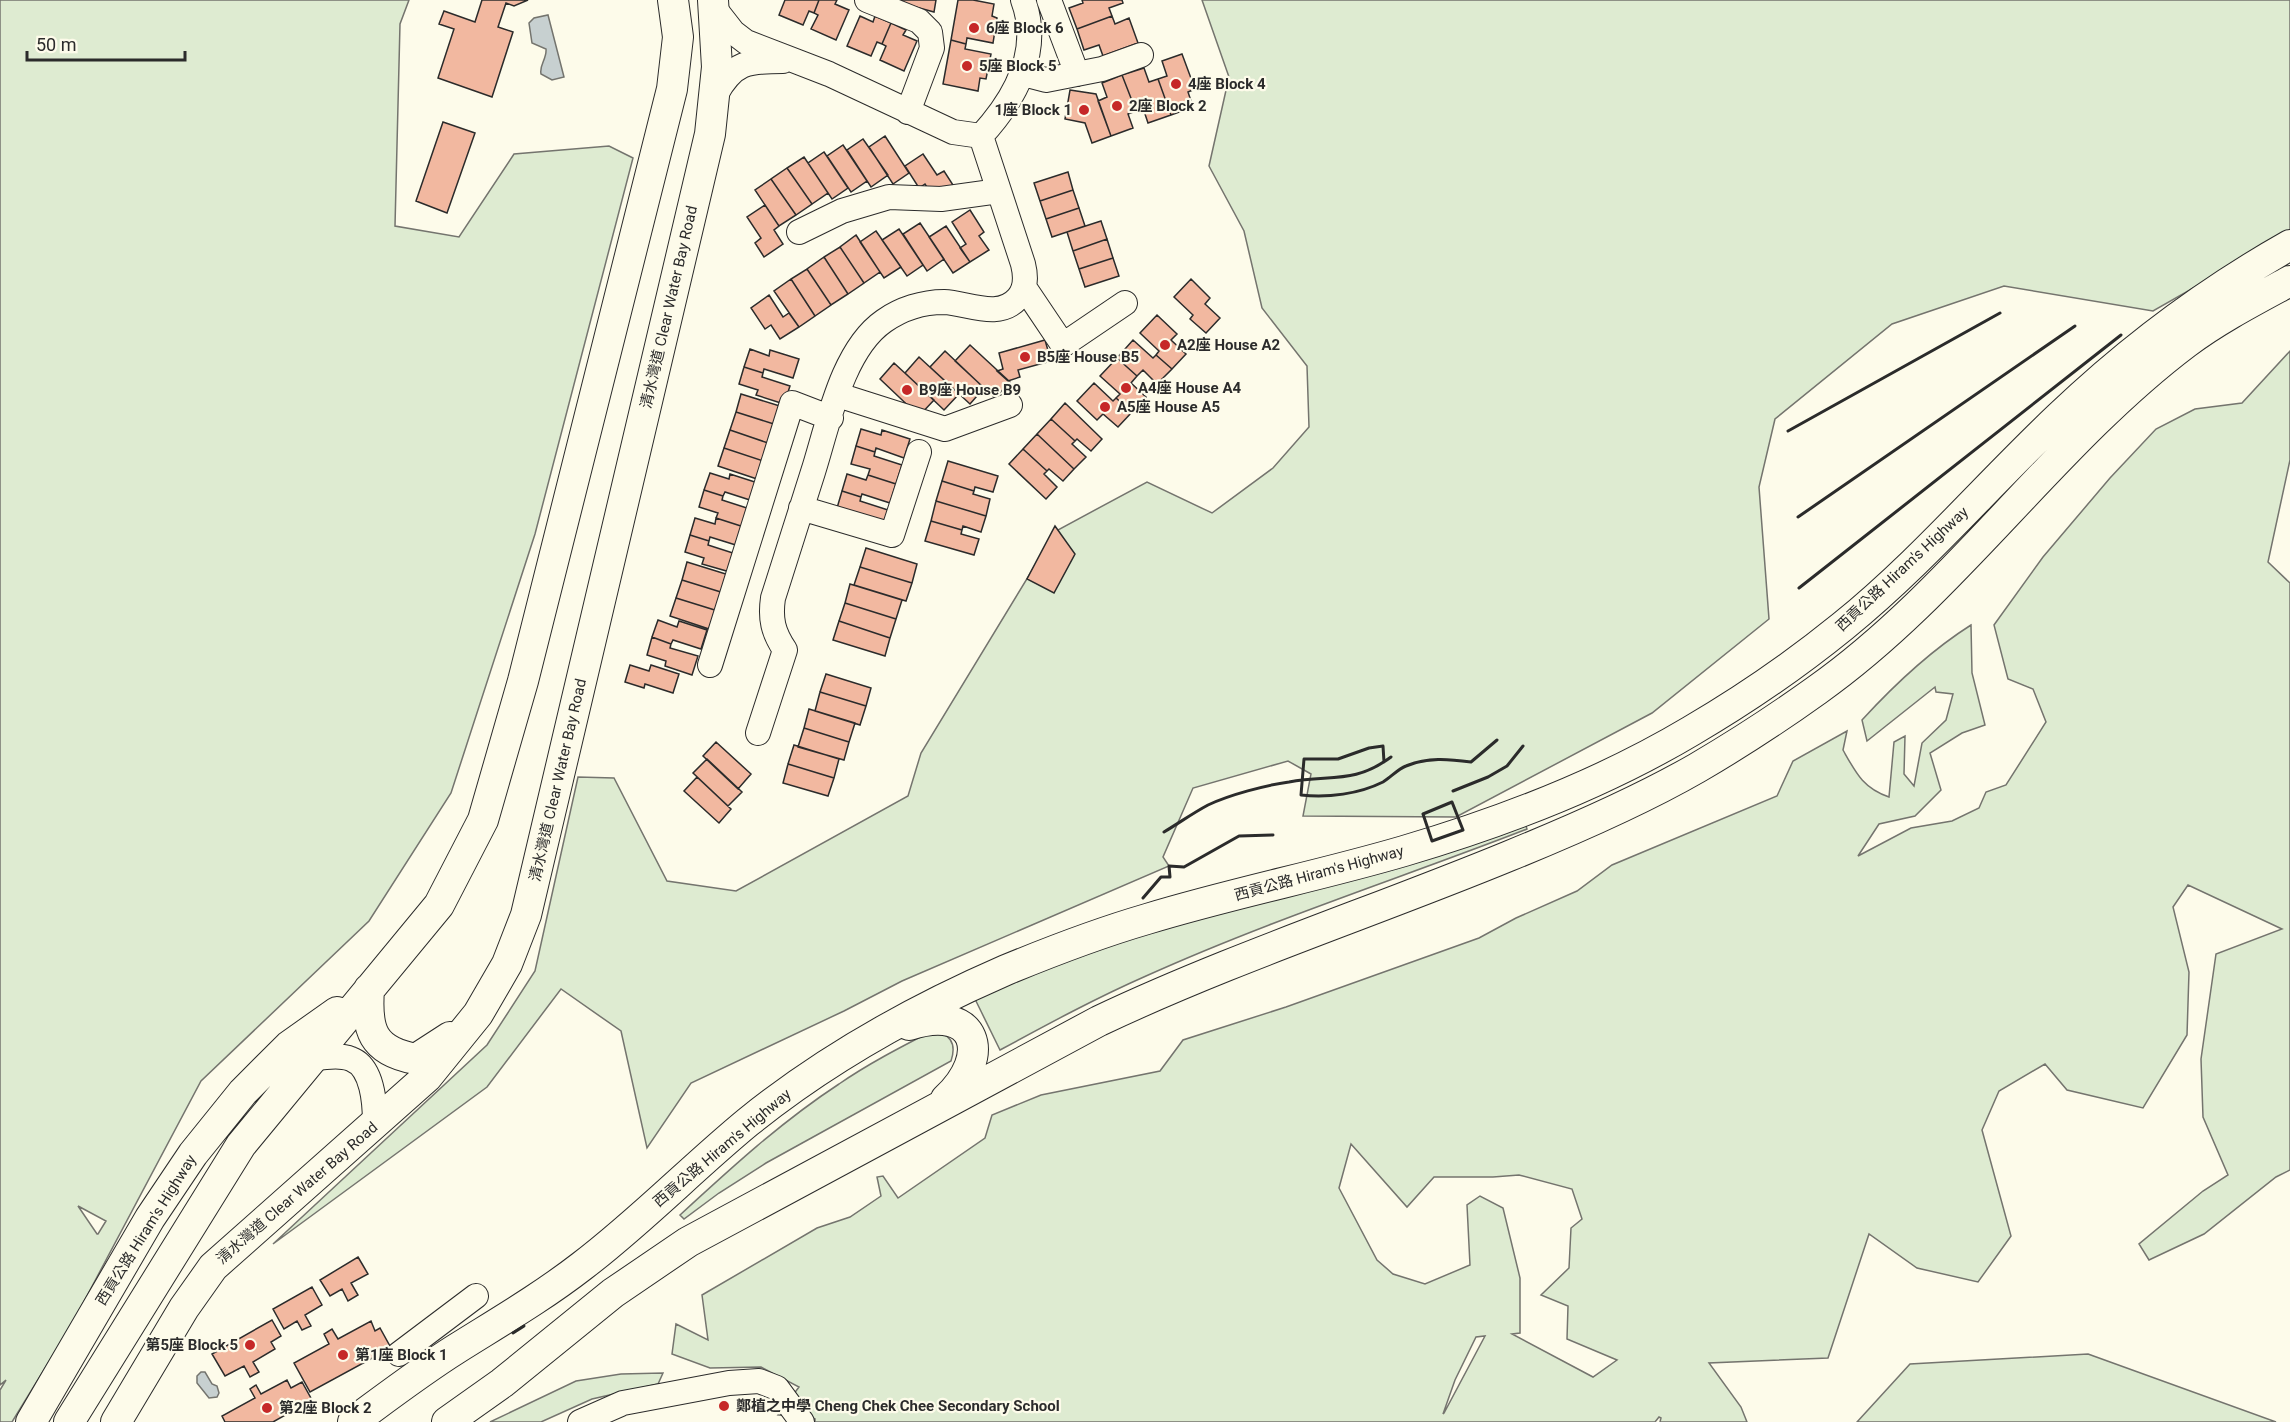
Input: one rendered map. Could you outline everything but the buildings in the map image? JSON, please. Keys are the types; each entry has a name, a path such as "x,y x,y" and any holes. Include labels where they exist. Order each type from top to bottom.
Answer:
{"main road":[{"path":"69,1422 235,1154 267,1111 439,905 483,819 523,681 672,89 678,37 673,0"},
{"name":"清水灣道 Clear Water Bay Road","path":"116,1422 184,1308 213,1267 428,1077 478,1014 507,964 526,915 707,145 716,94 717,40 714,5"},
{"name":"西貢公路 Hiram's Highway","path":"353,1422 402,1357 508,1317 606,1247 750,1120 791,1089 858,1045 916,1011 1062,947 1151,917 1403,851 1490,823 1610,774 1686,734 1762,686 1845,625 1896,579 2091,387 2158,330 2249,269 2290,246"},
{"path":"447,1422 502,1383 613,1293 688,1242 1099,1021 1164,990 1530,847 1632,801 1695,769 1795,705 1867,651 1936,586 2123,396 2187,342 2244,305 2290,280"},
{"path":"369,989 369,1022 373,1035 379,1044 400,1056 416,1059 434,1049 478,1014"},
{"name":"西貢公路 Hiram's Highway","path":"31,1422 150,1218 215,1125 243,1092 289,1046 369,989"},
{"path":"858,1045 925,1021 948,1020 961,1024 970,1035 974,1047 972,1062 956,1090 934,1110"},
{"path":"381,1422 508,1317"}],"street":[{"path":"867,0 920,21 930,32 932,48 909,112"},
{"path":"981,136 997,119 1023,74 1030,33 1023,0"},
{"path":"1049,0 1077,74"},
{"path":"714,5 733,32 746,42 829,74 953,132 981,136"},
{"path":"1023,74 1046,80 1102,69 1141,55"},
{"path":"716,94 725,77 737,67 759,61 794,62"},
{"path":"758,733 785,650 774,634 771,616 773,598 834,406 860,346 883,321 897,313 929,303 946,302 1000,309 1010,305 1019,297 1024,287 1026,275 1023,264 981,136"},
{"path":"800,232 842,210 889,197 941,199 999,191"},
{"path":"2244,305 2290,285"},
{"path":"1024,287 1063,345 1125,303"},
{"path":"710,665 792,404 834,406 945,429 1010,405"},
{"path":"801,508 892,535 919,452"},
{"path":"312,1059 333,1056 351,1058 363,1069 372,1093 375,1124"},
{"path":"402,1357 476,1296"},
{"path":"580,1422 623,1402 729,1383 759,1381 777,1388 802,1422"}],"green space":[{"path":"0,0 409,0 400,24 395,226 459,237 514,154 609,146 633,158 535,534 451,793 369,921 201,1081 71,1326 12,1422 0,1422 0,1390 6,1380 0,1385","holes":["78,1206 106,1221 97,1234"]},
{"path":"1202,0 2290,0 2290,233 2153,311 2004,286 1892,324 1775,419 1759,487 1769,619 1652,713 1456,817 1303,816 1311,774 1288,761 1193,788 1163,857 1169,866 902,981 691,1083 647,1148 621,1031 561,989 487,1087 273,1244 487,1045 535,971 578,777 614,778 667,881 736,891 908,796 921,753 1056,531 1147,482 1212,513 1273,468 1309,427 1307,366 1262,308 1244,231 1209,166 1229,77"},
{"path":"2290,351 2290,460 2268,562 2290,583 2290,1170 2276,1177 2204,1234 2149,1260 2139,1244 2203,1191 2228,1175 2203,1117 2201,1059 2216,954 2282,929 2188,885 2173,907 2189,972 2187,1035 2143,1108 2067,1090 2045,1064 1999,1091 1982,1130 2011,1236 1978,1282 1917,1268 1869,1234 1828,1358 1709,1363 1741,1407 1747,1422 1660,1422 1659,1417 1655,1422 815,1422 815,1419 778,1415 799,1387 761,1367 710,1368 672,1354 676,1324 708,1340 702,1295 817,1228 850,1217 881,1196 877,1177 883,1176 898,1198 985,1138 992,1115 1041,1095 1160,1071 1183,1040 1286,1007 1479,938 1516,918 1577,891 1612,865 1777,796 1793,761 1847,731 1843,750 1852,766 1866,784 1889,797 1894,742 1905,736 1904,774 1914,786 1922,743 1946,720 1953,694 1936,692 1935,687 1867,741 1862,720 1913,669 1971,625 1972,673 1985,725 1962,733 1930,753 1941,790 1915,816 1879,824 1858,856 1911,828 1952,821 1979,808 1986,792 2006,785 2046,722 2033,689 2008,679 1994,625 2043,557 2110,478 2156,429 2195,409 2242,403","holes":["1351,1144 1407,1207 1434,1177 1519,1175 1572,1189 1582,1219 1571,1228 1569,1268 1541,1295 1568,1306 1567,1339 1617,1360 1593,1377 1512,1334 1520,1333 1520,1278 1503,1208 1480,1196 1467,1205 1470,1265 1425,1284 1393,1274 1377,1260 1339,1188","1485,1336 1444,1413 1443,1414 1455,1380 1476,1337"]},
{"path":"1525,823 1527,829 1240,936 1146,976 1000,1050 974,997 1089,948"},
{"path":"930,1032 943,1034 950,1040 953,1049 951,1061 766,1163 684,1219 680,1215 757,1146 797,1114 872,1063"},
{"path":"2088,1354 2276,1422 1857,1422 1910,1364"},
{"path":"663,1373 658,1384 592,1399 541,1422 490,1422 576,1381 621,1374"}],"shaded area":[{"path":"548,15 564,77 552,80 541,74 546,49 532,43 529,23 534,18"},
{"path":"205,1372 212,1384 217,1386 219,1393 217,1397 209,1398 197,1383 197,1376"}],"wall":[{"path":"1788,431 2000,313"},
{"path":"1798,517 2075,326"},
{"path":"1799,588 2121,335"},
{"path":"1384,762 1383,746 1369,748 1338,759 1304,759 1301,795 1322,796 1364,790 1383,782 1403,767 1422,761 1471,762 1497,740"},
{"path":"1453,791 1488,777 1507,766 1523,746"},
{"path":"1164,832 1208,805 1237,794 1280,783 1353,775 1365,772 1391,757"},
{"path":"1452,802 1463,830 1432,841 1423,814 1452,802"},
{"path":"1143,898 1161,877 1170,877 1169,866 1184,867 1239,836 1273,835"},
{"path":"513,1333 524,1326"}],"place":[{"name":"6座 Block 6","path":"974,28"},
{"name":"5座 Block 5","path":"967,66"},
{"name":"4座 Block 4","path":"1176,84"},
{"name":"2座 Block 2","path":"1117,106"},
{"name":"1座 Block 1","path":"1084,110"},
{"name":"A2座 House A2","path":"1165,345"},
{"name":"B5座 House B5","path":"1025,357"},
{"name":"A4座 House A4","path":"1126,388"},
{"name":"B9座 House B9","path":"907,390"},
{"name":"A5座 House A5","path":"1105,407"},
{"name":"第5座 Block 5","path":"250,1345"},
{"name":"第1座 Block 1","path":"343,1355"},
{"name":"鄭植之中學 Cheng Chek Chee Secondary School","path":"724,1406"},
{"name":"第2座 Block 2","path":"267,1408"}]}
